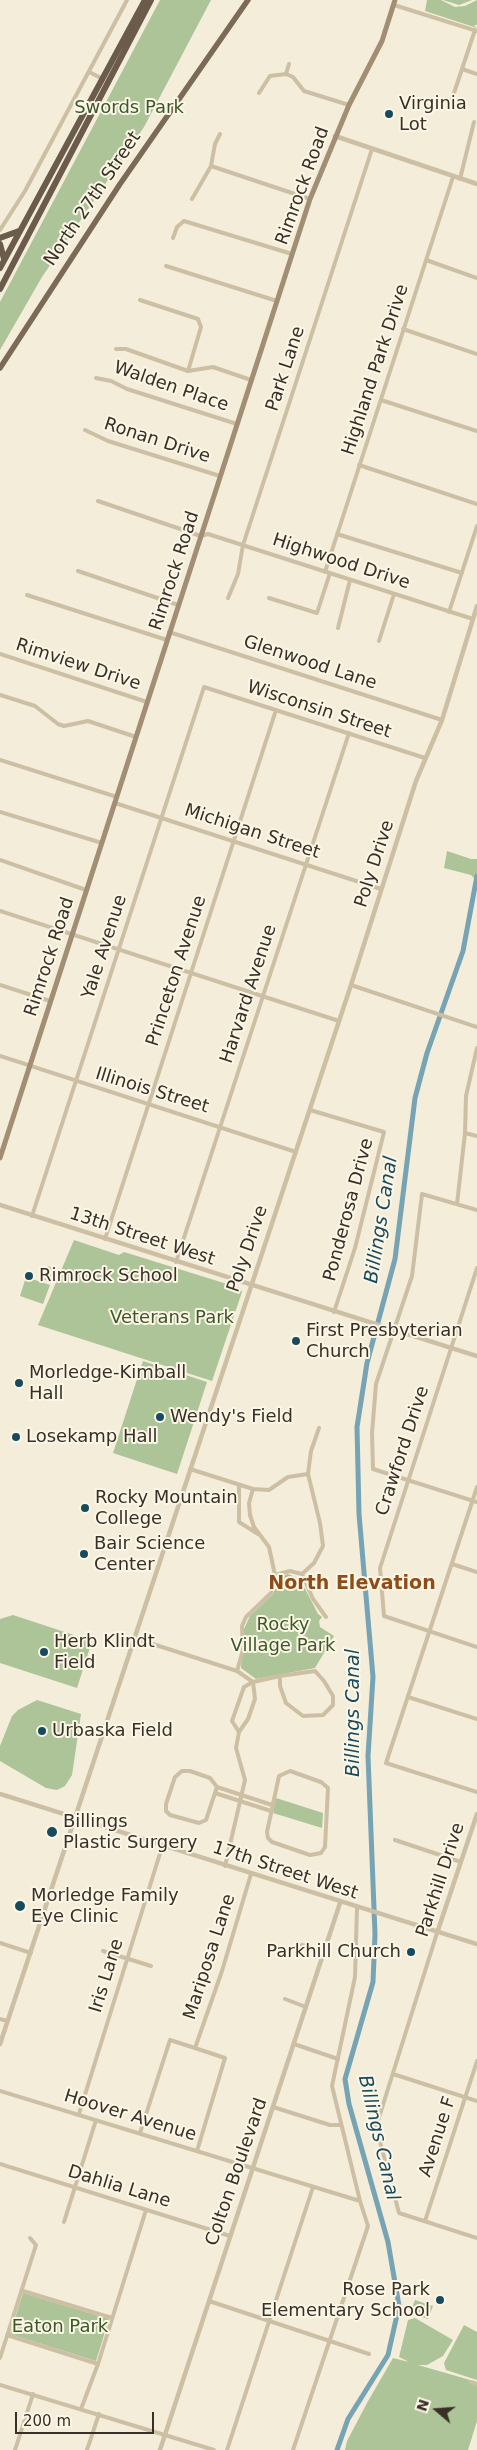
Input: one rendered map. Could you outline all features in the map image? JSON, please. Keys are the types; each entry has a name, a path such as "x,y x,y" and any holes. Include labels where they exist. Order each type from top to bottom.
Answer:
{"highway":[{"path":"0,268 145,0"},
{"path":"0,289 151,0"},
{"path":"0,238 11,236 20,230"},
{"path":"0,244 4,261"}],"main road":[{"name":"North 27th Street","path":"0,368 120,184 248,0"},
{"name":"Rimrock Road","path":"0,1158 310,199 335,136 382,41 394,2"}],"street":[{"path":"0,230 25,191 127,0"},
{"path":"394,2 476,31 451,102"},
{"path":"286,74 289,64"},
{"path":"462,69 477,74"},
{"path":"89,72 109,83"},
{"path":"259,93 270,76 286,74 293,77 304,91 349,106"},
{"path":"460,179 474,122"},
{"path":"192,199 211,166 214,144 220,134"},
{"path":"335,136 477,184"},
{"name":"Park Lane","path":"228,598 238,574 243,545 372,149"},
{"path":"211,166 310,199"},
{"name":"Highland Park Drive","path":"325,572 453,177"},
{"path":"173,238 177,227 184,220 292,254"},
{"path":"426,260 477,278"},
{"path":"166,266 277,302"},
{"path":"140,300 198,319 200,327 188,371"},
{"path":"403,329 477,354"},
{"path":"116,349 126,349 188,371 213,367 251,380"},
{"name":"Walden Place","path":"96,378 111,381 127,389 237,424"},
{"path":"381,400 477,431"},
{"name":"Ronan Drive","path":"85,430 108,441 220,476"},
{"path":"359,465 477,504"},
{"name":"Highwood Drive","path":"98,501 201,536 208,534 473,619"},
{"path":"450,612 477,526"},
{"path":"337,534 462,573"},
{"path":"78,571 178,606"},
{"path":"269,598 317,613 330,573"},
{"path":"338,628 350,580"},
{"path":"379,641 394,594"},
{"path":"26,595 167,640"},
{"name":"Poly Drive","path":"0,2044 250,1285 310,1110 381,889 425,758 442,720 477,606"},
{"name":"Glenwood Lane","path":"169,632 442,720"},
{"name":"Rimview Drive","path":"0,654 147,702"},
{"name":"Wisconsin Street","path":"204,688 425,758"},
{"name":"Yale Avenue","path":"32,1216 204,688"},
{"path":"0,695 35,706 58,724 71,726 88,722 136,737"},
{"name":"Princeton Avenue","path":"105,1239 276,710"},
{"name":"Harvard Avenue","path":"176,1262 349,733"},
{"name":"Michigan Street","path":"0,760 162,817 381,889"},
{"path":"0,812 102,843"},
{"path":"0,860 86,890"},
{"path":"0,911 339,1021"},
{"path":"0,985 50,1001"},
{"path":"351,985 477,1027"},
{"path":"458,1204 465,1133 466,1096 477,1048"},
{"name":"Illinois Street","path":"0,1056 296,1152"},
{"name":"Ponderosa Drive","path":"310,1110 384,1132 355,1248 334,1312"},
{"path":"465,1133 477,1136"},
{"path":"475,1502 373,1469 376,1384 412,1276 422,1194 477,1210"},
{"name":"13th Street West","path":"0,1205 477,1356"},
{"name":"Crawford Drive","path":"430,1631 384,1616 380,1568 477,1268"},
{"path":"302,1574 314,1563 322,1546 320,1523 308,1474 311,1451 319,1428"},
{"path":"190,1469 253,1489 269,1490 288,1477 308,1474"},
{"path":"240,1485 239,1522 263,1538"},
{"path":"477,1487 475,1502 452,1564 386,1763 477,1792"},
{"path":"238,1671 243,1650 242,1626 246,1617 271,1593 275,1575 268,1547 254,1527 250,1515 249,1503 253,1489"},
{"path":"452,1564 477,1572"},
{"path":"275,1575 290,1571 302,1574"},
{"path":"302,1574 313,1599 326,1617"},
{"path":"430,1631 477,1647"},
{"path":"134,1638 238,1671 253,1682 255,1699 248,1720 239,1732 236,1748 244,1780 225,1866"},
{"path":"239,1732 232,1721 244,1687 253,1682 280,1676 315,1671 333,1696 333,1705 323,1715 303,1716 286,1703 280,1686 280,1676"},
{"path":"408,1697 477,1719"},
{"path":"217,1787 206,1820 199,1823 170,1815 166,1811 166,1804 175,1777 182,1772 190,1771 210,1778 217,1787 272,1805"},
{"path":"290,1771 325,1784 328,1788 326,1831 325,1847 321,1853 310,1855 272,1842 268,1838 267,1832 272,1805 279,1776 284,1772 290,1771"},
{"path":"215,1793 271,1811"},
{"name":"17th Street West","path":"0,1794 340,1903 477,1944"},
{"name":"Parkhill Drive","path":"425,2222 399,2212 376,2127 437,1933 477,1814"},
{"path":"395,1840 462,1862"},
{"name":"Iris Lane","path":"79,2114 162,1847"},
{"name":"Mariposa Lane","path":"195,2048 222,1971 251,1874"},
{"name":"Colton Boulevard","path":"160,2450 340,1903"},
{"path":"293,2450 368,2226 360,2201 332,2086 356,1976 357,1908"},
{"path":"0,1943 30,1953"},
{"path":"302,1944 324,1952"},
{"path":"103,1951 151,1966"},
{"path":"285,1999 306,2007"},
{"path":"0,2019 8,2021"},
{"path":"140,2133 170,2040 225,2058 197,2151"},
{"path":"294,2044 338,2058"},
{"name":"Avenue F","path":"425,2222 477,2061"},
{"path":"393,2074 477,2101"},
{"name":"Hoover Avenue","path":"0,2091 360,2201"},
{"path":"273,2107 330,2125 341,2125"},
{"path":"64,2222 96,2120"},
{"name":"Dahlia Lane","path":"0,2164 230,2236"},
{"path":"227,2450 313,2187"},
{"path":"82,2409 146,2210"},
{"path":"425,2222 477,2238"},
{"path":"0,2358 36,2245 30,2238"},
{"path":"23,2290 112,2318"},
{"path":"209,2301 369,2354"},
{"path":"7,2335 98,2364"},
{"path":"471,2382 477,2384"},
{"path":"0,2385 214,2450"},
{"path":"15,2450 33,2394"},
{"path":"88,2450 99,2414"}],"green space":[{"name":"Swords Park","path":"160,0 211,0 144,127 42,277 0,350 0,302"},
{"path":"427,0 441,0 455,7 465,6 477,0 477,25 474,25 477,28 425,11"},
{"path":"443,0 472,0 459,5"},
{"path":"447,851 471,859 477,859 477,881 471,875 444,868"},
{"name":"Veterans Park","path":"74,1240 119,1255 124,1252 240,1288 242,1292 212,1381 38,1325"},
{"path":"48,1266 56,1269 51,1282 43,1279"},
{"path":"26,1277 50,1285 43,1304 20,1296"},
{"name":"Wendy's Field","path":"143,1361 207,1382 177,1474 113,1453"},
{"name":"Rocky Village Park","path":"288,1574 300,1579 318,1614 322,1617 319,1621 320,1627 334,1636 315,1668 256,1679 241,1668 244,1629 250,1616 273,1594 277,1578"},
{"name":"Herb Klindt Field","path":"13,1615 92,1641 77,1688 0,1663 0,1619"},
{"name":"Urbaska Field","path":"37,1700 81,1714 72,1775 65,1786 57,1790 46,1788 0,1761 0,1746 12,1716 18,1710"},
{"path":"276,1798 323,1813 322,1828 273,1813"},
{"name":"Eaton Park","path":"23,2293 109,2319 96,2361 10,2334"},
{"path":"415,2300 433,2306 428,2319 410,2313"},
{"path":"415,2318 453,2340 443,2356 427,2365 418,2365 477,2382 477,2421 468,2450 345,2450 347,2441 393,2358 409,2362 399,2357 408,2320"},
{"path":"464,2325 477,2332 477,2380 446,2370 444,2363"}],"waterway":[{"name":"Billings Canal","path":"337,2450 348,2419 388,2355 399,2306 388,2242 349,2104 345,2079 373,1982 375,1934 368,1756 373,1677 359,1514 357,1427 367,1363 395,1259 415,1098 427,1053 463,951 477,876"}],"place":[{"name":"Virginia Lot","path":"389,114"},
{"name":"Rimrock School","path":"29,1276"},
{"name":"First Presbyterian Church","path":"296,1341"},
{"name":"Morledge-Kimball Hall","path":"19,1383"},
{"name":"Wendy's Field","path":"160,1417"},
{"name":"Losekamp Hall","path":"16,1437"},
{"name":"Rocky Mountain College","path":"85,1508"},
{"name":"Bair Science Center","path":"84,1554"},
{"name":"Herb Klindt Field","path":"44,1652"},
{"name":"Urbaska Field","path":"42,1731"},
{"name":"Billings Plastic Surgery","path":"52,1832"},
{"name":"Morledge Family Eye Clinic","path":"20,1906"},
{"name":"Parkhill Church","path":"411,1952"},
{"name":"Rose Park Elementary School","path":"440,2300"}],"district":[{"name":"North Elevation","path":"352,1584"}]}
